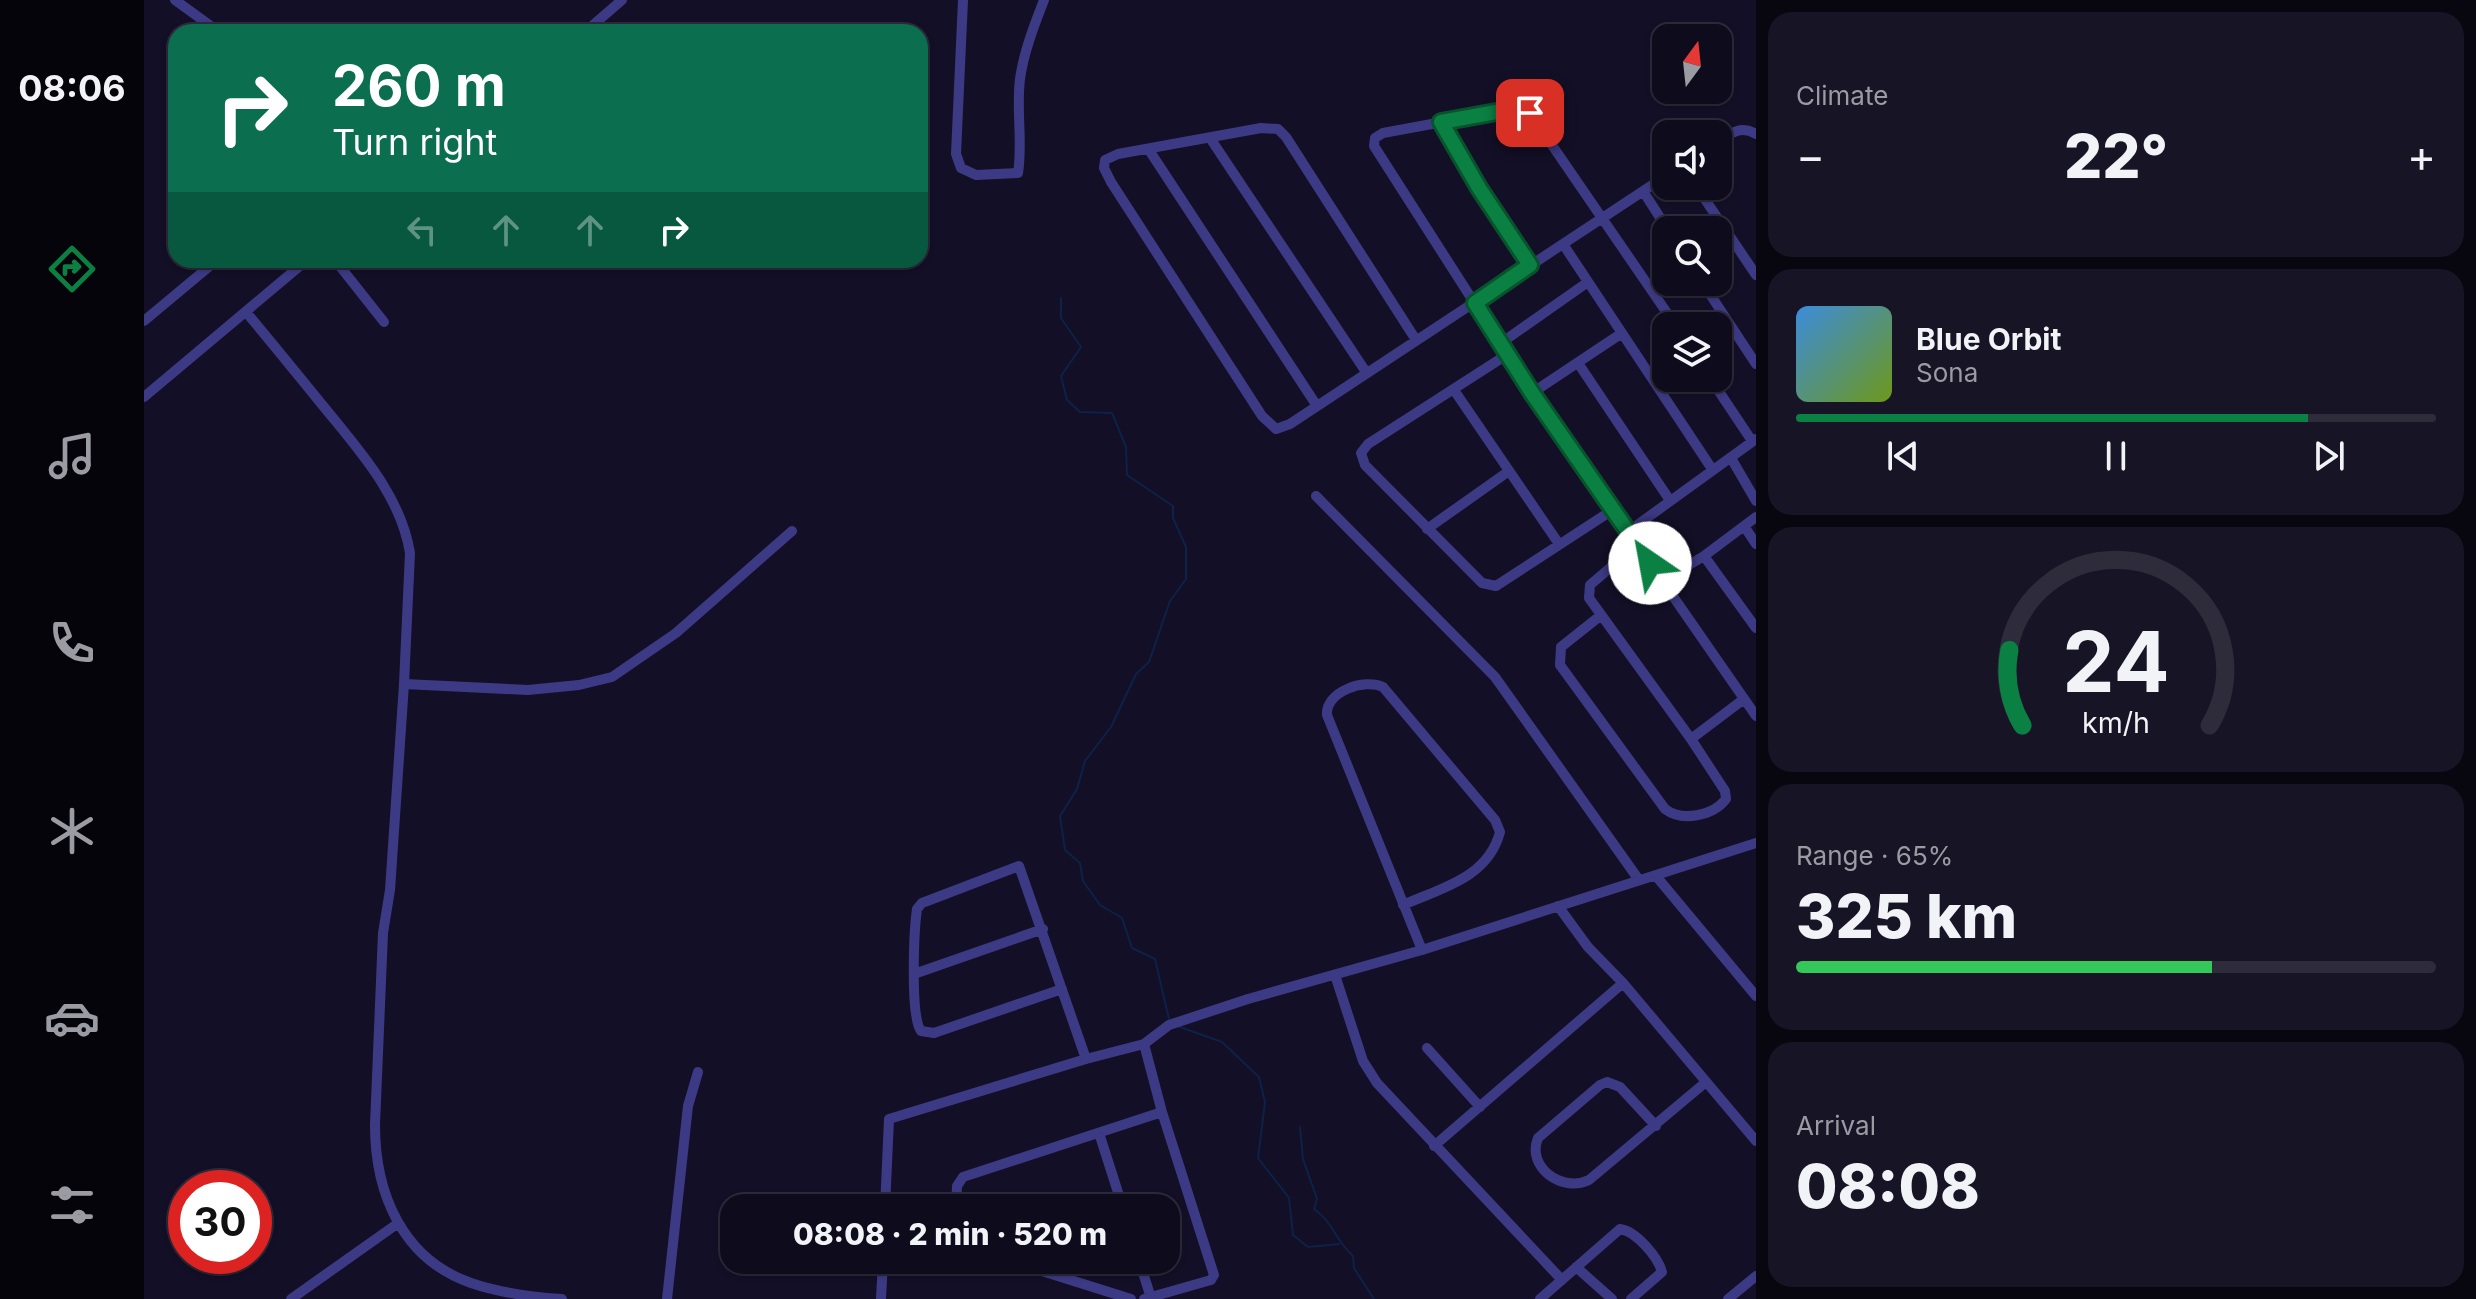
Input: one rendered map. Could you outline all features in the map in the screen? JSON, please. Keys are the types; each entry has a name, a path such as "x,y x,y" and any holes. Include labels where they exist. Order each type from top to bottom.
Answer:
{"street":[{"path":"175,0 208,24"},
{"path":"594,24 622,0"},
{"path":"963,0 956,154 961,168 976,175 1018,173 1021,154 1020,80 1044,0"},
{"path":"1667,312 1530,113 1513,109 1383,133 1375,138 1374,146 1532,393 1756,716"},
{"path":"1441,122 1479,188 1530,265"},
{"path":"1416,340 1282,132 1270,127 1261,128 1109,157 1105,163 1107,174 1272,428 1281,428 1317,406 1652,185"},
{"path":"1732,134 1738,130 1756,134"},
{"path":"1210,138 1366,372"},
{"path":"1149,150 1317,406"},
{"path":"1643,191 1659,216"},
{"path":"1705,200 1756,275"},
{"path":"1563,244 1712,469"},
{"path":"144,321 207,268"},
{"path":"144,397 298,268"},
{"path":"341,268 384,322"},
{"path":"1501,343 1588,282"},
{"path":"1711,296 1756,364"},
{"path":"246,312 371,465 401,522 410,553 390,890 383,933 375,1125 379,1179 397,1224 428,1257 469,1283 506,1292 562,1299"},
{"path":"1532,393 1622,333"},
{"path":"1508,354 1368,444 1361,453 1365,465 1482,583 1490,587 1614,509"},
{"path":"1578,363 1669,499"},
{"path":"1454,390 1559,544"},
{"path":"1629,531 1754,440 1720,392"},
{"path":"1731,458 1756,501"},
{"path":"1427,529 1509,471"},
{"path":"1316,496 1495,677 1639,880"},
{"path":"1662,581 1704,556 1756,517"},
{"path":"1744,526 1756,544"},
{"path":"404,684 528,690 579,685 612,677 676,633 792,531"},
{"path":"1600,616 1561,647 1560,665 1665,809 1683,817 1720,807 1726,799 1725,791 1589,598 1590,585 1638,544"},
{"path":"1704,556 1756,628"},
{"path":"1403,905 1473,874 1483,863 1500,832 1495,820 1383,687 1371,683 1337,695 1328,702 1327,715 1403,905 1422,950"},
{"path":"1691,739 1744,699"},
{"path":"886,1194 889,1119 1144,1044 1169,1025 1422,950 1756,843"},
{"path":"1062,989 929,1034 917,1027 914,974 917,909 922,903 1019,866 1043,929 1086,1059"},
{"path":"1656,876 1756,996"},
{"path":"1558,906 1588,947 1623,983 1756,1141"},
{"path":"914,974 1043,929"},
{"path":"1335,975 1369,1072 1434,1146 1562,1280"},
{"path":"1434,1146 1623,983"},
{"path":"1142,1274 1148,1298 1211,1280 1214,1275 1162,1112 1144,1044"},
{"path":"1427,1048 1480,1107"},
{"path":"667,1299 688,1106 698,1072"},
{"path":"1656,1126 1620,1087 1607,1082 1538,1138 1535,1157 1544,1170 1558,1181 1569,1185 1580,1184 1656,1126 1706,1082"},
{"path":"957,1194 957,1186 963,1177 1162,1112"},
{"path":"1099,1133 1119,1194"},
{"path":"291,1299 397,1224"},
{"path":"1540,1299 1615,1231 1626,1229 1659,1262 1662,1272 1631,1299"},
{"path":"1576,1267 1612,1299"},
{"path":"881,1299 882,1274"},
{"path":"1052,1274 1131,1299"},
{"path":"1728,1299 1756,1276"}],"waterway":[{"path":"1061,298 1061,318 1081,347 1061,376 1067,400 1080,412 1112,413 1126,447 1127,475 1173,506 1173,518 1186,547 1186,579 1170,601 1149,662 1136,674 1111,727 1085,761 1077,789 1060,816 1065,850 1080,863 1083,881 1100,905 1122,918 1132,948 1155,959 1169,1019"},
{"path":"1177,1026 1222,1042 1259,1077 1265,1102 1258,1158 1289,1198 1293,1235 1308,1247 1339,1244"},
{"path":"1300,1127 1303,1159 1317,1199 1314,1209 1353,1256 1354,1268 1374,1299"}],"route":[{"path":"1530,113 1513,109 1441,122 1479,188 1530,265 1475,303 1532,393 1650,563"}]}
